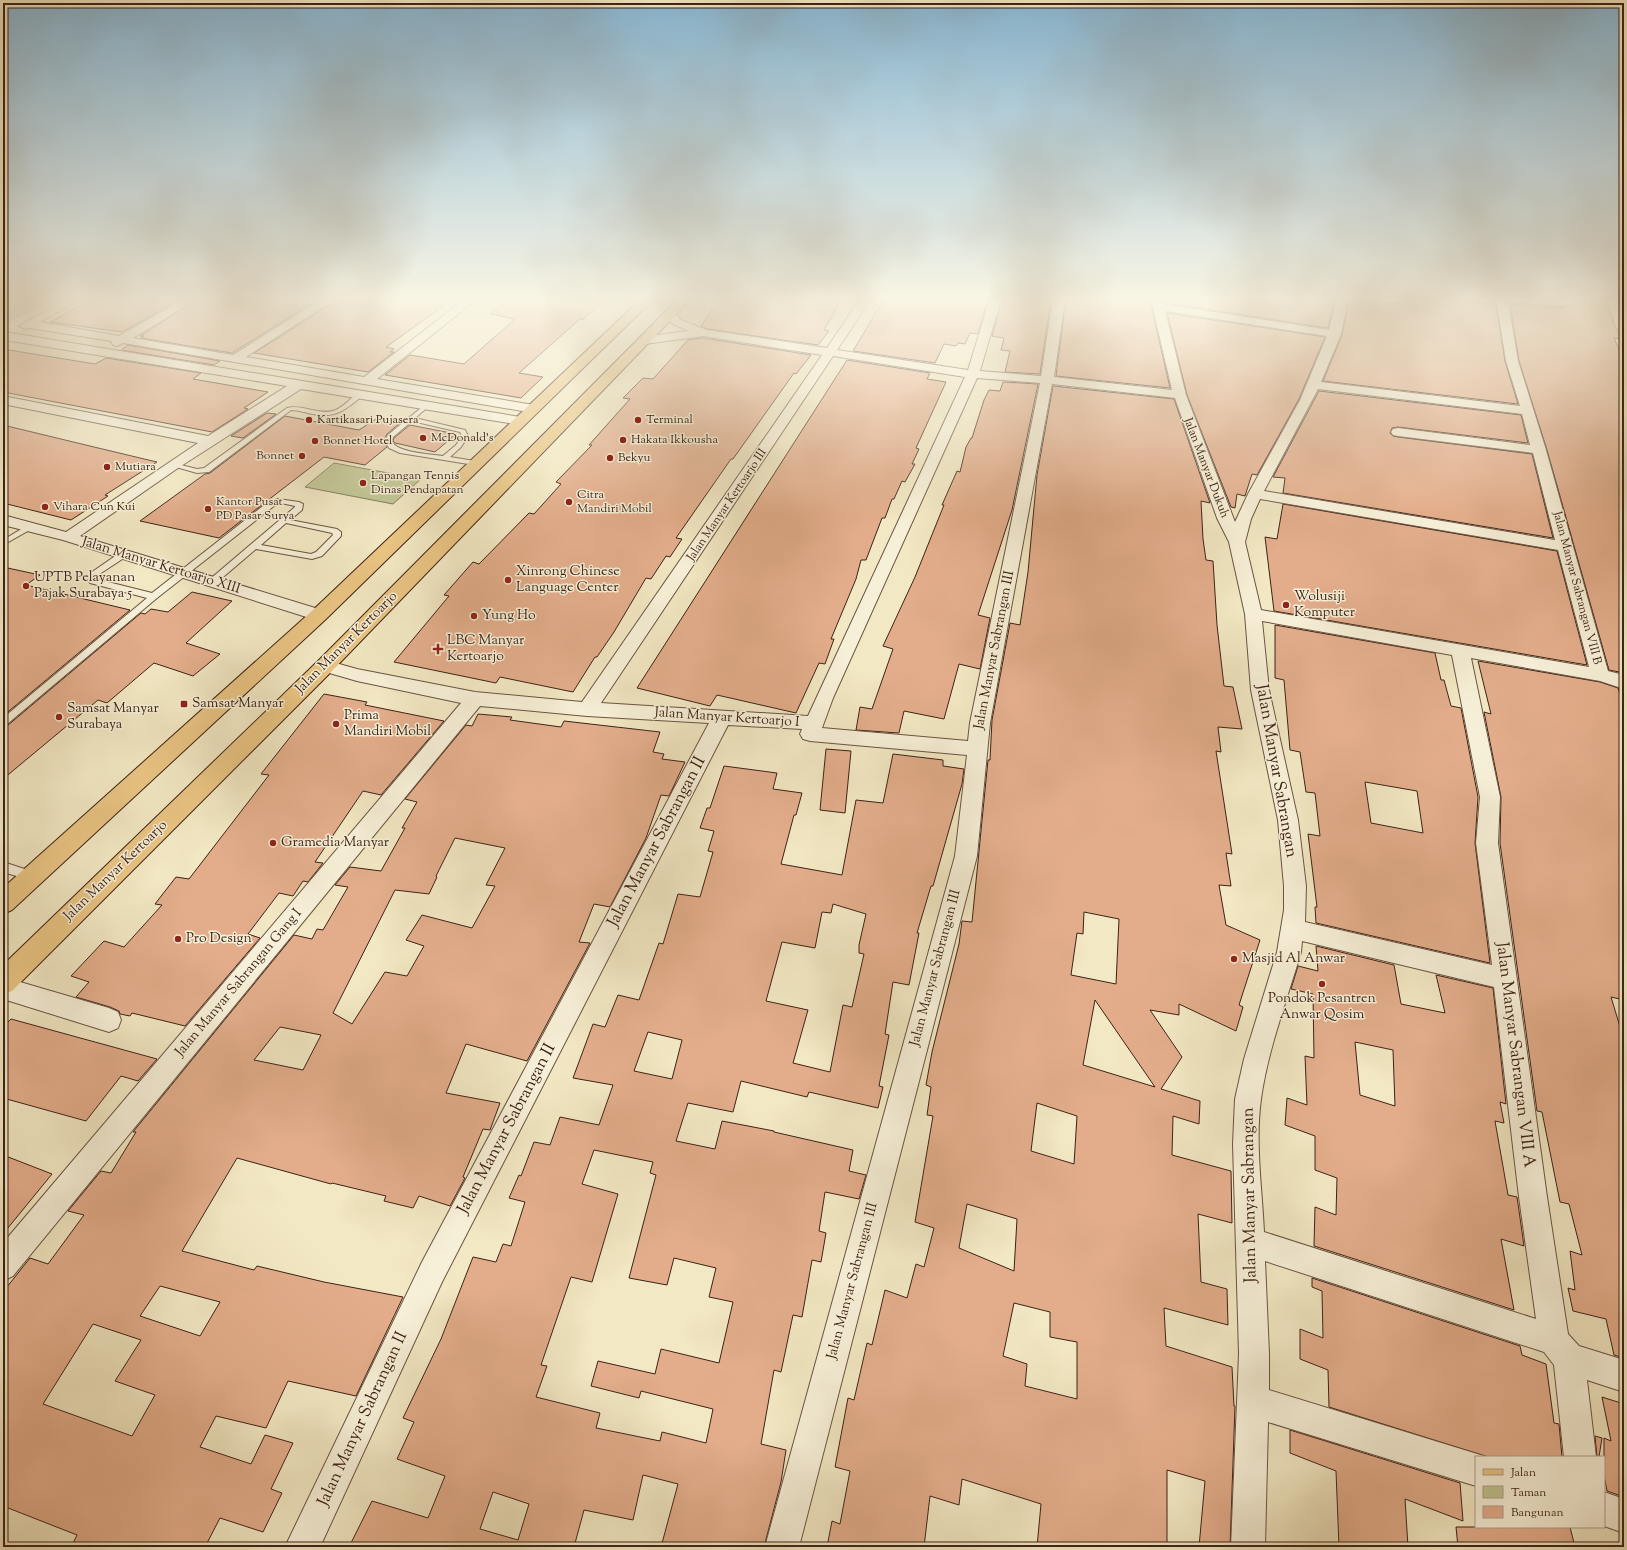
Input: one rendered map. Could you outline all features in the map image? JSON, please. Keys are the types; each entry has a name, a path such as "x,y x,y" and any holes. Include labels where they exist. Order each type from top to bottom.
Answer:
{"main road":[{"path":"3,903 319,614 574,371"},
{"name":"Jalan Manyar Kertoarjo","path":"3,982 325,666 604,371"}],"street":[{"path":"224,371 466,412 527,415"},
{"path":"316,371 480,400 527,415"},
{"path":"368,380 379,371"},
{"name":"Jalan Manyar Kertoarjo III","path":"587,709 818,371"},
{"path":"955,371 1180,395"},
{"name":"Jalan Manyar Sabrangan III","path":"782,1547 966,856 980,723 1048,371"},
{"name":"Jalan Manyar Dukuh","path":"1174,371 1180,395 1225,518 1237,542"},
{"path":"1237,542 1240,526 1255,494 1315,385 1320,371"},
{"name":"Jalan Manyar Sabrangan VIII B","path":"1253,614 1600,675 1539,450 1515,371"},
{"name":"Jalan Manyar Kertoarjo I","path":"325,666 357,675 476,699 587,709 814,723 972,374"},
{"path":"68,537 173,465 299,384"},
{"path":"1315,385 1528,411"},
{"path":"3,400 210,441"},
{"path":"466,412 480,400"},
{"path":"1398,432 1539,450"},
{"path":"1255,494 1565,546"},
{"name":"Jalan Manyar Kertoarjo XIII","path":"3,520 68,537 319,614"},
{"name":"Jalan Manyar Sabrangan","path":"1237,542 1253,614 1260,690 1288,820 1295,886 1293,929 1289,952 1257,1059 1248,1099 1246,1144 1254,1347 1248,1547"},
{"name":"Jalan Manyar Sabrangan VIII A","path":"1460,650 1490,797 1487,843 1533,1197 1562,1350 1580,1456"},
{"path":"1600,675 1619,680 1624,684"},
{"name":"Jalan Manyar Sabrangan Gang I","path":"3,1266 476,699"},
{"name":"Jalan Manyar Sabrangan II","path":"302,1547 432,1272 722,717"},
{"path":"814,723 810,734 978,749"},
{"path":"1293,929 1505,979"},
{"path":"3,988 109,1020"},
{"path":"1250,1242 1562,1350 1624,1376"},
{"path":"1252,1401 1475,1469"},
{"path":"1605,1509 1624,1516"}],"lane":[{"path":"173,465 197,471 206,470 289,409 299,408 322,414 333,414 342,410 361,394"},
{"path":"427,405 390,436 388,441 391,447 402,452 478,464"},
{"path":"411,419 463,431 465,436 462,443 445,458"},
{"path":"3,722 154,596 271,504 281,501 299,504 299,508 285,521 212,582"},
{"path":"255,546 312,557 319,554 337,536 337,532 334,530 285,521"},
{"path":"3,543 31,527"},
{"path":"124,554 95,574 92,581 154,596"},
{"path":"3,867 33,876"}],"green space":[{"name":"Lapangan Tennis Dinas Pendapatan","path":"334,463 421,479 393,504 305,487"}],"building":[{"path":"3,371 190,371 201,373 193,379 268,392 244,408 248,409 212,432 3,392"},
{"path":"390,371 521,371 519,373 543,377 521,398 385,375"},
{"path":"660,371 798,371 796,374 794,373 733,459 731,459 676,538 682,539 670,557 666,556 651,579 646,578 614,632 597,657 595,657 573,692 500,677 496,683 394,662 449,596 444,595 473,562 479,564 529,513 534,514 561,484 556,482 592,445 589,445 630,399 623,398 643,378 653,379"},
{"path":"840,371 919,371 930,373 927,379 946,382 916,448 919,449 912,464 915,464 905,482 902,481 894,499 892,499 885,518 882,518 866,560 861,560 856,579 831,639 834,639 825,664 819,663 796,713 717,695 710,706 637,688"},
{"path":"1005,371 1040,371 1040,374"},
{"path":"1057,371 1166,371 1170,388 1056,376"},
{"path":"1181,371 1311,371 1299,399 1257,475 1252,474 1245,496 1237,494 1235,508 1231,507 1187,395"},
{"path":"1327,371 1508,371 1518,404 1323,381"},
{"path":"1522,371 1624,371 1624,673 1609,670 1547,450"},
{"path":"1003,382 1038,384 1012,510 978,615 990,618 980,669 959,664 944,719 904,711 899,733 856,730 860,707 872,709 893,649 883,646 915,577 944,505 942,505 957,471 960,472 966,447 972,438 984,400 989,390 1000,391"},
{"path":"1053,386 1174,399 1210,503 1201,501 1203,539 1206,560 1213,561 1217,625 1224,686 1233,687 1242,729 1218,727 1221,752 1216,751 1232,854 1226,853 1231,886 1219,885 1226,925 1260,940 1239,1005 1243,1007 1236,1031 1179,1004 1179,1015 1150,1010 1182,1057 1161,1089 1200,1101 1199,1124 1173,1116 1172,1155 1231,1171 1232,1223 1198,1214 1201,1282 1227,1289 1228,1325 1164,1308 1166,1346 1232,1367 1235,1406 1230,1547 1199,1547 1205,1481 1167,1470 1167,1547 1037,1547 1041,1504 962,1479 959,1505 930,1496 924,1547 827,1547 832,1521 840,1524 850,1471 835,1467 848,1398 854,1400 867,1343 872,1345 885,1290 907,1298 916,1264 924,1267 934,1228 915,1222 933,1116 927,1115 931,1087 926,1085 932,1052 959,944 962,921 972,922 988,760 990,760 992,720 1010,623 1020,625 1028,572 1037,475","holes":["1084,912 1119,919 1116,984 1071,975 1077,933 1083,934","1095,1000 1155,1087 1083,1065","1037,1103 1077,1116 1074,1164 1031,1151","967,1204 1017,1219 1014,1271 959,1248","1014,1303 1050,1312 1050,1337 1077,1342 1077,1399 1025,1386 1027,1364 1003,1356"]},
{"path":"1319,391 1521,415 1528,443 1398,427 1392,428 1390,433 1393,436 1398,437 1532,454 1553,538 1283,493 1285,478 1273,477"},
{"path":"267,413 276,414 243,438 231,436"},
{"name":"Bonnet","path":"285,416 359,430 379,417 401,422 387,434 384,440 387,447 365,465 324,457 219,538 140,521 205,474 210,473"},
{"path":"3,425 157,462 105,495 108,496 71,520 3,503"},
{"name":"McDonald's","path":"410,425 456,434 435,452 395,443 393,441 394,438"},
{"path":"1283,504 1557,551 1587,665 1274,611 1265,537 1277,539"},
{"path":"3,567 40,575 26,585 130,610 3,716"},
{"path":"192,592 232,601 186,643 220,654 193,676 154,663 107,703 98,700 3,779 3,727 7,726 141,613 145,614 151,609 168,612"},
{"path":"1275,625 1435,653 1441,680 1444,680 1451,706 1461,708 1478,797 1475,843 1490,963 1316,923 1315,907 1317,907 1308,834 1320,836 1315,793 1306,792 1300,752 1290,750 1284,680 1275,678","holes":["1365,782 1417,791 1423,833 1371,823"]},
{"path":"1478,661 1600,682 1618,688 1624,707 1624,1000 1611,997 1624,1040 1624,1358 1614,1355 1606,1319 1573,1311 1568,1288 1575,1290 1570,1251 1582,1255 1569,1204 1560,1202 1542,1112 1537,1111 1500,843 1501,797 1484,712 1491,714"},
{"path":"324,694 367,702 365,705 444,721 381,795 363,791 315,862 323,863 308,882 303,881 293,896 279,893 248,934 260,938 185,1026 132,1013 130,1016 120,1014 119,1011 110,1007 76,997 89,982 71,976 104,941 124,947 162,905 155,904 176,877 189,879 269,775 261,774"},
{"path":"478,714 512,717 510,720 561,727 564,721 660,732 653,752 664,754 662,759 685,762 669,796 661,795 646,838 610,907 594,904 579,942 590,943 527,1061 466,1044 446,1093 500,1103 490,1130 483,1129 463,1177 465,1178 450,1206 419,1196 413,1208 384,1201 386,1196 331,1184 237,1158 182,1251 254,1270 257,1266 324,1282 403,1297 356,1396 288,1381 266,1428 216,1416 200,1447 251,1464 265,1435 293,1443 271,1489 282,1493 263,1532 220,1518 205,1547 88,1547 73,1543 77,1535 3,1506 3,1292 30,1258 48,1264 84,1215 68,1211 101,1171 111,1173 136,1132 133,1132 294,935 312,939 317,929 323,930 348,887 335,885 350,867 381,871 405,828 402,828 417,802 405,799 466,725 472,726","holes":["455,838 505,848 486,885 495,886 472,928 422,915 406,940 424,946 407,976 385,972 352,1024 333,1013 395,890 429,894 437,877 436,876","280,1027 321,1035 303,1070 254,1060","160,1286 220,1302 200,1336 140,1316","93,1324 141,1340 115,1381 155,1395 132,1436 43,1404"]},
{"path":"826,749 851,751 845,813 820,810"},
{"path":"893,754 943,760 943,766 964,769 962,784 933,886 931,886 917,933 919,933 909,985 893,982 885,1034 889,1035 879,1086 883,1087 878,1108 809,1092 807,1097 741,1081 733,1112 688,1103 676,1141 715,1149 722,1121 774,1131 853,1150 849,1171 866,1175 859,1199 825,1192 819,1231 826,1233 821,1262 812,1260 802,1317 793,1315 781,1372 774,1370 761,1444 786,1450 781,1482 764,1547 661,1547 678,1484 643,1475 633,1520 584,1510 574,1547 349,1547 372,1501 428,1518 445,1476 397,1459 414,1422 403,1418 441,1339 473,1257 496,1262 503,1244 511,1246 525,1202 509,1198 519,1175 521,1176 534,1142 550,1145 560,1117 599,1125 613,1085 573,1078 593,1024 605,1027 618,995 639,1000 659,943 663,944 678,894 700,897 713,852 708,851 714,831 700,828 707,808 710,808 724,766 777,773 773,789 802,793 796,815 794,815 781,864 842,875 856,800 883,803","holes":["833,904 866,914 859,945 859,953 864,954 852,1007 843,1005 830,1072 793,1063 808,1010 766,1001 782,942 815,948 822,912 831,913","648,1032 682,1040 672,1079 634,1071","594,1150 653,1162 650,1173 656,1175 629,1278 667,1285 674,1258 716,1268 709,1297 733,1302 719,1363 661,1349 655,1374 598,1361 591,1386 639,1398 641,1391 713,1409 706,1443 662,1432 660,1441 596,1428 600,1413 536,1397 547,1366 541,1365 571,1277 592,1282 618,1194 582,1184","493,1492 529,1504 518,1540 480,1529"]},
{"path":"1316,946 1394,965 1401,1004 1445,1013 1436,975 1493,988 1506,1104 1500,1102 1504,1123 1495,1121 1508,1195 1517,1197 1524,1246 1501,1239 1514,1310 1314,1246 1315,1207 1336,1215 1337,1178 1315,1170 1315,1136 1285,1125 1287,1098 1307,1105 1305,1056 1314,1058 1313,994 1291,989 1298,966 1318,971","holes":["1355,1042 1393,1050 1395,1106 1360,1095"]},
{"path":"11,1019 157,1059 138,1081 121,1076 86,1121 3,1098 3,1027"},
{"path":"3,1155 52,1174 3,1234"},
{"path":"1312,1278 1520,1346 1522,1355 1546,1364 1554,1423 1559,1424 1562,1456 1485,1456 1329,1407 1328,1370 1300,1359 1300,1329 1323,1338 1322,1291 1312,1287"},
{"path":"1602,1397 1624,1404 1624,1497 1607,1491 1605,1480 1604,1438 1611,1441"},
{"path":"1290,1430 1460,1483 1463,1521 1405,1499 1408,1547 1339,1547 1336,1471 1290,1453"},
{"path":"1595,1436 1602,1438 1599,1456 1597,1456"},
{"path":"1456,1527 1570,1528 1575,1547 1458,1547"}],"place":[{"name":"Kartikasari Pujasera","path":"309,420"},
{"name":"Terminal","path":"638,420"},
{"name":"McDonald's","path":"423,438"},
{"name":"Hakata Ikkousha","path":"623,440"},
{"name":"Bonnet Hotel","path":"315,441"},
{"name":"Bonnet","path":"302,456"},
{"name":"Bekyu","path":"610,458"},
{"name":"Mutiara","path":"107,467"},
{"name":"Lapangan Tennis Dinas Pendapatan","path":"363,483"},
{"name":"Citra Mandiri Mobil","path":"569,502"},
{"name":"Vihara Cun Kui","path":"45,507"},
{"name":"Kantor Pusat PD Pasar Surya","path":"208,509"},
{"name":"Xinrong Chinese Language Center","path":"508,580"},
{"name":"UPTB Pelayanan Pajak Surabaya 5","path":"26,586"},
{"name":"Wolusiji Komputer","path":"1286,605"},
{"name":"Yung Ho","path":"474,616"},
{"name":"LBC Manyar Kertoarjo","path":"438,649"},
{"name":"Samsat Manyar","path":"184,704"},
{"name":"Samsat Manyar Surabaya","path":"59,717"},
{"name":"Prima Mandiri Mobil","path":"336,724"},
{"name":"Gramedia Manyar","path":"273,843"},
{"name":"Pro Design","path":"178,939"},
{"name":"Masjid Al Anwar","path":"1234,959"},
{"name":"Pondok Pesantren Anwar Qosim","path":"1322,984"}]}
